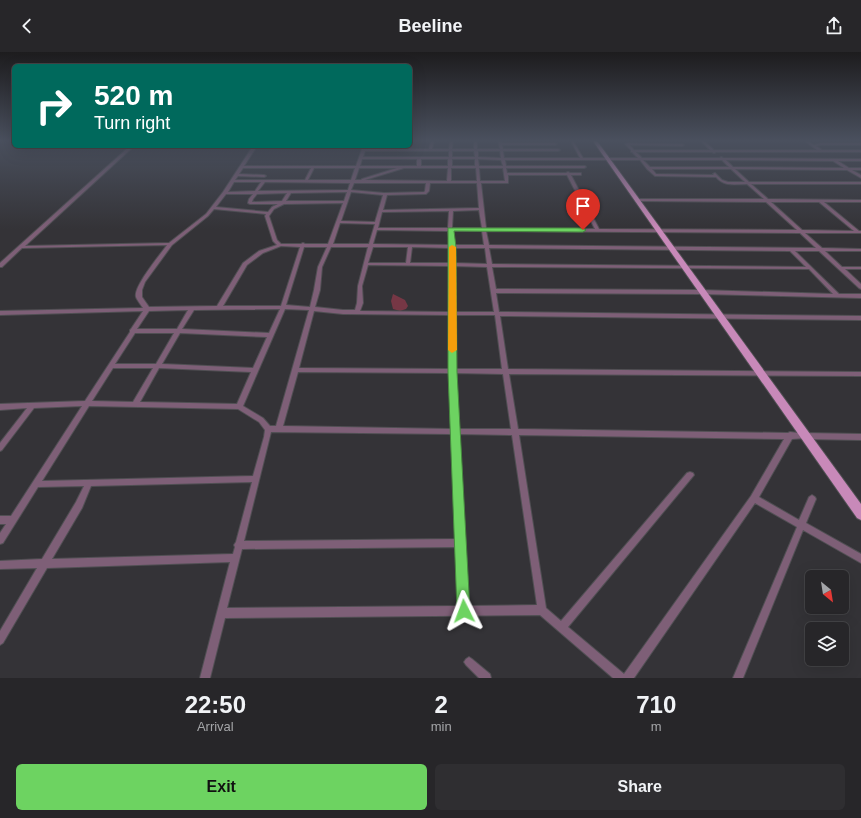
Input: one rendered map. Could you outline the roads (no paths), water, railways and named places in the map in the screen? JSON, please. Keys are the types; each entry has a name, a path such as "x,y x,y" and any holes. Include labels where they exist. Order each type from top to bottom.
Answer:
{"main road":[{"path":"615,170 670,249 861,514"}],"street":[{"path":"0,266 106,170"},
{"path":"147,309 140,301 139,290 143,282 170,244 202,220 225,193 240,170"},
{"path":"250,203 267,170"},
{"path":"304,192 312,170"},
{"path":"279,429 317,290 320,268 330,245 356,170"},
{"path":"362,181 372,176 393,170"},
{"path":"449,170 450,182"},
{"path":"476,170 484,230 542,610 621,678"},
{"path":"232,181 507,182 505,170"},
{"path":"568,170 598,230"},
{"path":"650,170 654,174 717,176"},
{"path":"666,170 670,175"},
{"path":"710,170 725,183 861,183"},
{"path":"734,170 861,287"},
{"path":"849,170 861,177"},
{"path":"506,174 580,174"},
{"path":"236,175 264,176"},
{"path":"225,193 425,193 427,191 428,182"},
{"path":"280,244 275,241 267,219 268,213 273,208 283,203 290,192"},
{"path":"357,312 360,303 360,286 376,223 385,195 384,194"},
{"path":"637,200 861,201"},
{"path":"820,201 860,232"},
{"path":"238,210 250,203 345,202"},
{"path":"212,208 268,213"},
{"path":"450,209 452,247 452,372 464,611"},
{"path":"380,211 481,209"},
{"path":"338,222 376,223"},
{"path":"375,229 860,232"},
{"path":"22,247 170,244"},
{"path":"219,308 245,264 261,252 280,244 410,247 861,250"},
{"path":"239,407 283,307 303,244"},
{"path":"408,264 410,247"},
{"path":"791,250 838,296"},
{"path":"366,264 810,268"},
{"path":"840,268 861,268"},
{"path":"494,291 701,292 861,296"},
{"path":"0,313 283,307 357,312 861,318"},
{"path":"135,404 192,308"},
{"path":"0,540 147,309"},
{"path":"132,331 179,331 270,335"},
{"path":"111,366 158,366 256,370"},
{"path":"295,370 506,373 861,374"},
{"path":"0,407 87,403 239,407 261,420 268,429"},
{"path":"0,448 32,406"},
{"path":"268,429 861,437"},
{"path":"205,678 234,558 268,429"},
{"path":"628,678 754,498 790,435"},
{"path":"562,628 690,475"},
{"path":"35,484 256,479"},
{"path":"0,640 79,505 90,483"},
{"path":"754,498 861,559"},
{"path":"738,678 812,499"},
{"path":"0,520 13,520"},
{"path":"238,545 460,543"},
{"path":"0,564 234,558"},
{"path":"221,613 542,610"},
{"path":"469,662 486,678"}]}
